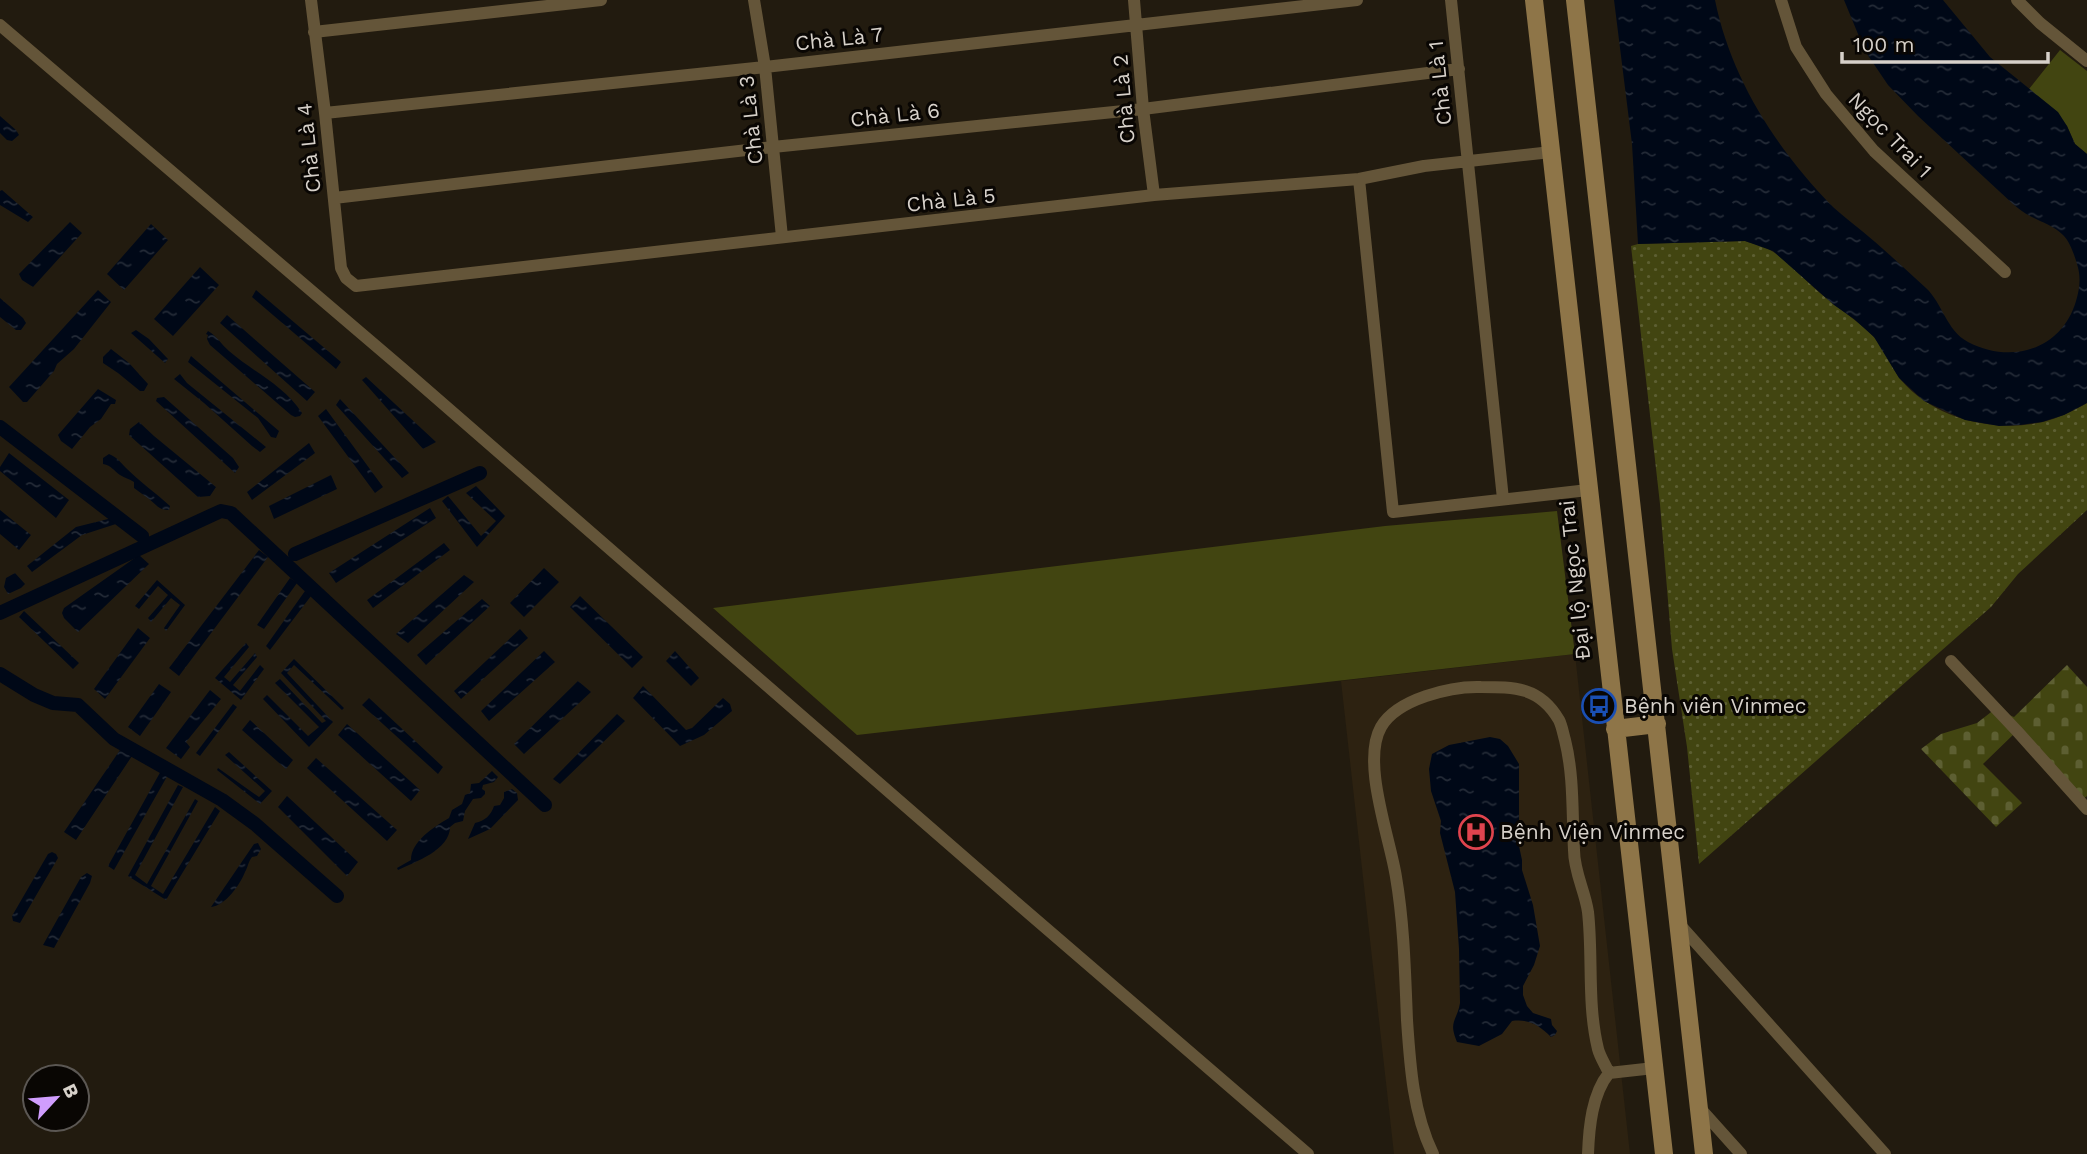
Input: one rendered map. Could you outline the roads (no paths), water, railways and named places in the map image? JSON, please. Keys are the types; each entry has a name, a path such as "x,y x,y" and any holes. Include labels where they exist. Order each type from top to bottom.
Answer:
{"main road":[{"name":"Đại lộ Ngọc Trai","path":"1534,0 1664,1154"},
{"path":"1576,0 1704,1154"},
{"path":"1615,729 1657,723"}],"street":[{"name":"Chà Là 4","path":"311,0 341,268 346,278 356,286"},
{"path":"314,32 601,0"},
{"name":"Chà Là 3","path":"754,0 765,67 782,237"},
{"name":"Chà Là 2","path":"1134,0 1143,109 1154,195"},
{"name":"Chà Là 7","path":"325,113 765,67 1357,0"},
{"name":"Chà Là 1","path":"1451,0 1503,499"},
{"name":"Ngọc Trai 1","path":"1781,0 1796,47 1826,94 1874,151 2005,272"},
{"path":"2017,0 2040,23 2087,61"},
{"path":"0,25 403,369 1308,1154"},
{"name":"Chà Là 6","path":"334,198 773,147 1143,109 1459,69"},
{"name":"Chà Là 5","path":"356,286 1154,195 1359,179 1424,166 1551,152"},
{"path":"1359,179 1393,512 1588,489"},
{"path":"1951,661 2087,809"},
{"path":"1433,1154 1424,1136 1410,1068 1403,939 1396,878 1376,789 1375,746 1381,727 1394,711 1414,700 1467,687 1516,689 1546,702 1560,722 1571,763 1574,854 1587,904 1592,1005 1599,1051 1609,1073"},
{"path":"1680,925 1885,1154"},
{"path":"1588,1154 1594,1105 1602,1081 1609,1073 1654,1069"},
{"path":"1698,1106 1741,1154"}],"water":[{"path":"1614,0 1715,0 1732,58 1745,85 1759,112 1793,162 1833,207 1932,294 1961,337 1985,349 2018,352 2047,341 2069,317 2080,282 2070,245 2056,229 2013,204 1888,85 1865,51 1844,0 1943,0 1990,57 2058,112 2075,144 2087,154 2087,403 2064,415 2042,422 1999,426 1965,420 1924,401 1899,378 1874,337 1773,251 1745,241 1638,244 1632,144"},
{"path":"0,116 19,135 12,141 0,133"},
{"path":"2,190 33,217 28,222 0,205"},
{"path":"70,222 82,233 33,287 22,280 19,274"},
{"path":"151,224 168,240 124,290 107,274"},
{"path":"200,267 219,285 173,336 154,319"},
{"path":"98,290 111,302 74,349 57,364 27,402 23,402 9,387"},
{"path":"256,290 341,362 336,369 252,297"},
{"path":"0,298 23,318 26,323 21,330 16,330 0,317"},
{"path":"227,315 315,392 307,401 220,323"},
{"path":"136,330 168,359 165,363 131,333"},
{"path":"208,331 238,359 286,394 302,413 300,416 291,415 210,345 206,334"},
{"path":"111,349 129,363 148,384 144,391 140,391 103,363 103,357"},
{"path":"191,356 279,431 276,438 271,437 258,418 188,362"},
{"path":"180,374 187,383 266,447 260,452 252,446 174,379"},
{"path":"366,377 436,442 423,449 362,380"},
{"path":"98,389 116,400 115,404 111,404 101,419 90,427 72,449 61,441 58,435"},
{"path":"164,397 233,458 239,467 235,473 156,401 157,398"},
{"path":"340,399 409,473 402,478 336,405"},
{"path":"326,409 383,487 375,493 318,416"},
{"path":"139,422 216,487 210,496 198,497 129,435 130,429"},
{"path":"309,443 315,453 252,500 247,492"},
{"path":"9,453 69,500 56,518 0,471"},
{"path":"109,454 170,506 169,510 158,507 134,488 134,482 103,464 103,458"},
{"path":"331,475 337,489 274,519 269,506"},
{"path":"476,486 505,516 477,547 442,501 448,496 481,536 496,521 466,493"},
{"path":"430,508 436,518 336,583 329,573"},
{"path":"0,510 31,535 19,550 0,534"},
{"path":"116,517 119,523 82,535 32,572 27,566 76,527"},
{"path":"444,543 450,550 373,608 367,600"},
{"path":"259,550 268,557 179,676 169,668"},
{"path":"139,555 149,564 78,632 64,618 64,608"},
{"path":"544,568 559,582 524,617 510,603"},
{"path":"15,573 25,584 8,594 4,587 6,578"},
{"path":"464,575 474,582 408,643 396,634"},
{"path":"290,578 297,583 264,629 257,625"},
{"path":"157,580 185,605 166,631 164,628 180,605 171,598 151,622 148,618 168,595 158,586 139,609 135,606"},
{"path":"305,591 311,596 270,650 266,646"},
{"path":"29,596 31,599 28,603 0,615 0,607"},
{"path":"580,596 643,657 632,668 570,607"},
{"path":"482,599 490,606 426,665 417,655"},
{"path":"24,611 79,663 73,669 19,617"},
{"path":"138,628 150,638 105,699 94,689"},
{"path":"520,629 528,638 461,699 454,691"},
{"path":"246,643 249,647 224,677 230,682 255,653 257,657 233,685 240,691 260,665 264,669 241,700 215,678"},
{"path":"544,651 555,662 489,721 481,711"},
{"path":"675,651 699,678 691,686 666,661"},
{"path":"294,659 344,708 342,710 294,665 287,673 333,722 309,747 263,699 267,695 308,736 319,727 275,683 280,679 322,723 326,721 281,673"},
{"path":"578,681 591,692 524,754 514,744"},
{"path":"159,684 171,692 140,736 128,727"},
{"path":"643,686 686,730 692,728 723,698 730,704 732,711 704,735 680,746 633,698"},
{"path":"210,690 221,699 186,742 190,747 181,759 166,748"},
{"path":"369,698 443,767 438,774 362,705"},
{"path":"233,704 237,707 200,756 196,753"},
{"path":"617,714 625,721 560,784 553,779"},
{"path":"250,720 293,760 286,769 242,730"},
{"path":"347,724 420,790 411,801 338,735"},
{"path":"1490,737 1500,739 1508,746 1519,764 1519,846 1540,946 1523,986 1523,995 1533,1013 1551,1019 1557,1031 1551,1037 1533,1024 1512,1021 1502,1034 1479,1046 1457,1042 1453,1030 1460,1003 1455,892 1440,833 1441,821 1431,791 1429,769 1432,754 1449,745"},
{"path":"120,750 132,756 76,840 64,832"},
{"path":"229,752 272,791 260,804 217,770 218,768 259,797 265,791 225,755"},
{"path":"316,758 397,830 387,841 307,768"},
{"path":"162,769 169,773 114,870 108,866"},
{"path":"492,771 498,777 494,782 483,785 485,794 481,798 473,799 465,811 463,821 450,827 438,849 398,870 397,868 411,860 415,847 424,835 449,818 452,810 462,804 465,795 470,793 471,784 479,783"},
{"path":"178,785 183,787 135,875 147,884 195,799 198,801 151,886 163,894 215,807 220,811 166,900 128,876"},
{"path":"512,789 517,793 518,800 490,829 468,839 475,823 487,817 494,806 500,805 504,792"},
{"path":"287,796 358,862 347,876 278,807"},
{"path":"258,843 261,849 257,856 252,857 236,889 222,903 211,907 254,844"},
{"path":"52,852 58,858 20,923 13,921 12,916 48,854"},
{"path":"87,873 92,876 90,883 54,948 43,945 81,877"}],"waterway":[{"path":"0,427 142,536"},
{"path":"295,554 480,473"},
{"path":"0,613 221,511 231,513 545,805"},
{"path":"0,674 34,695 53,703 78,705 114,739 222,800 255,824 337,896"}],"place":[{"name":"Bệnh viên Vinmec","path":"1599,706"},
{"name":"Bệnh Viện Vinmec","path":"1476,832"}]}
